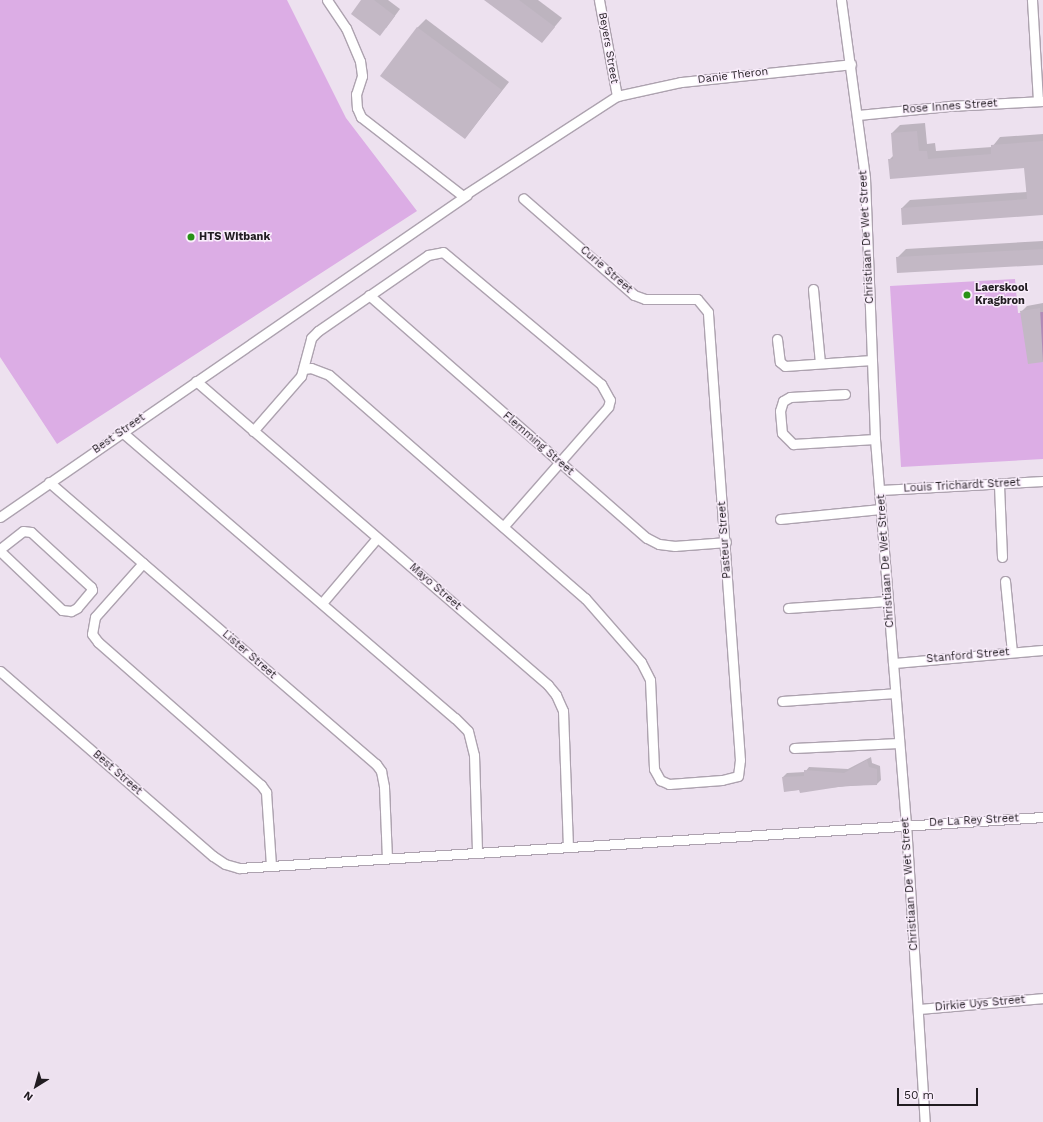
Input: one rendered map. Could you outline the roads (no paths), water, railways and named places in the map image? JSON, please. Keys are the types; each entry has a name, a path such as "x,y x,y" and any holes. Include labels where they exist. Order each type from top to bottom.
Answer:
{"street":[{"path":"327,0 346,28 360,61 362,76 356,94 357,108 361,117 458,193 467,195"},
{"name":"Beyers Street","path":"599,0 617,96"},
{"name":"Christiaan De Wet Street","path":"841,0 858,115 865,178 875,439 881,490 881,509 906,824 925,1122"},
{"path":"1032,0 1040,101"},
{"name":"Danie Theron","path":"467,195 580,118 617,96 681,82 851,64"},
{"name":"Rose Innes Street","path":"858,115 949,106 1040,101"},
{"name":"Best Street","path":"0,516 467,195"},
{"name":"Curie Street","path":"523,198 634,295 645,299 698,299 704,305"},
{"path":"253,431 301,376 304,369 310,338 369,295 428,255 443,252 602,384 610,400 608,407 503,527 329,375 311,368 304,369"},
{"path":"812,289 820,363"},
{"name":"Flemming Street","path":"369,295 559,463 647,538 659,544 675,546 726,542"},
{"name":"Pasteur Street","path":"503,527 586,598 646,668 650,680 654,769 660,780 669,784 722,780 738,776 740,760 726,542 710,323 704,305"},
{"path":"777,339 780,362 785,366 872,360"},
{"name":"Mayo Street","path":"196,382 548,685 556,695 563,711 568,846"},
{"path":"845,394 790,397 782,401 780,411 782,433 793,444 875,439"},
{"path":"122,432 322,603 468,731 474,755 477,852"},
{"name":"Louis Trichardt Street","path":"881,490 999,485 1043,481"},
{"name":"Lister Street","path":"49,482 376,764 381,771 384,787 387,858"},
{"path":"999,485 1002,557"},
{"path":"780,519 881,509"},
{"path":"23,531 31,532 91,587 92,590 77,608 71,611 62,610 0,550 23,531"},
{"path":"322,603 377,538"},
{"path":"143,563 95,617 92,634 98,642 262,785 266,792 271,866"},
{"path":"1005,581 1012,652"},
{"path":"788,608 888,601"},
{"name":"Stanford Street","path":"893,663 1043,650"},
{"name":"Best Street","path":"0,671 213,856 225,864 239,868"},
{"path":"782,701 895,693"},
{"path":"794,748 899,744"},
{"name":"De La Rey Street","path":"239,868 906,824 1043,817"},
{"name":"Dirkie Uys Street","path":"918,1009 1043,998"}],"place":[{"name":"HTS Witbank","path":"191,237"},
{"name":"Laerskool Kragbron","path":"967,295"}]}
